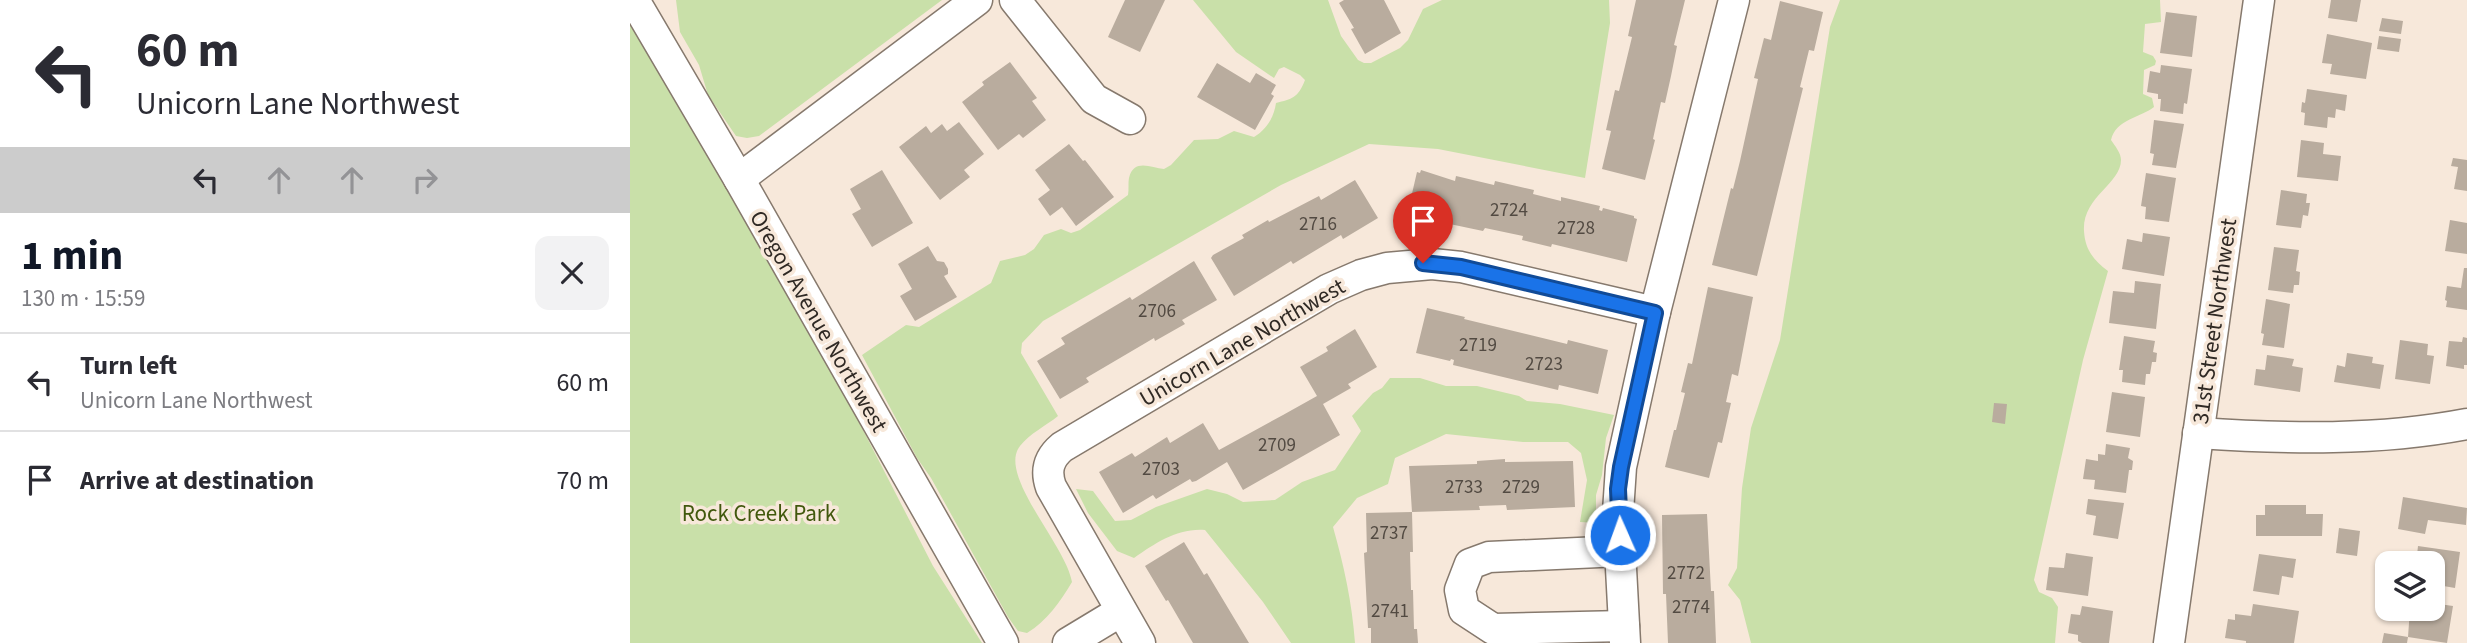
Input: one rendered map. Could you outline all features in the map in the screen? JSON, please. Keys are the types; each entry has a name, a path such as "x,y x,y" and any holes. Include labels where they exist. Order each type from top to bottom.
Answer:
{"street":[{"name":"Oregon Avenue Northwest","path":"634,0 1003,643"},
{"path":"739,179 977,0"},
{"path":"1015,0 1094,99 1130,119"},
{"path":"1620,551 1489,556 1470,564 1460,590 1464,610 1493,629 1625,635 1618,500 1621,467 1655,313 1734,0"},
{"name":"31st Street Northwest","path":"2169,643 2259,0"},
{"name":"Unicorn Lane Northwest","path":"1140,643 1051,487 1048,469 1055,453 1329,289 1361,275 1387,268 1433,264 1461,267 1655,313"},
{"path":"2198,433 2249,436 2372,436 2467,424"},
{"path":"1068,643 1121,611"}],"green space":[{"path":"676,0 942,0 759,136 747,138 736,136 708,95 699,65 680,32"},
{"path":"1193,0 1328,0 1341,36 1358,60 1371,63 1400,48 1408,40 1423,9 1442,0 1609,0 1610,23 1585,178 1438,149 1369,144 1281,185 1043,321 1022,343 1021,353 1058,416 1020,446 1015,459 1025,492 1058,549 1072,582 1058,604 1041,623 1027,633 1018,631 917,458 862,355 906,325 919,327 991,283 1000,261 1025,255 1034,249 1044,235 1061,229 1071,233 1080,230 1128,195 1129,178 1135,168 1144,166 1164,169 1194,140 1218,139 1234,131 1254,137 1269,122 1276,103 1297,94 1305,80 1300,75 1284,67 1279,69 1274,78 1236,52"},
{"path":"1840,0 2160,0 2161,22 2145,24 2143,52 2153,56 2156,61 2155,65 2144,70 2143,94 2152,98 2154,107 2123,123 2114,133 2111,140 2120,155 2119,169 2095,200 2085,219 2084,231 2088,249 2108,271 2083,360 2034,580 2039,592 2052,598 2058,607 2055,643 1751,643 1740,600 1728,585 1737,568 1742,488 1751,428 1780,340 1830,27"},
{"name":"Rock Creek Park","path":"630,17 826,358 933,566 982,643 630,643"},
{"path":"1390,378 1420,378 1446,386 1477,386 1519,396 1527,401 1560,404 1614,415 1606,438 1602,475 1596,495 1596,523 1580,522 1587,480 1581,453 1568,442 1523,442 1446,434 1395,458 1388,484 1357,498 1333,527 1347,584 1355,643 1291,643 1263,602 1205,530 1176,534 1134,558 1117,551 1088,513 1076,489 1093,491 1115,521 1131,520 1156,507 1207,489 1243,502 1275,500 1302,482 1335,470 1361,431 1352,416"}],"building":[{"path":"1125,0 1165,0 1140,52 1108,37"},
{"path":"1344,0 1384,0 1401,33 1365,54 1339,3"},
{"path":"1636,0 1685,0 1674,45 1677,46 1665,103 1661,102 1645,180 1602,169 1611,131 1606,130 1615,90 1619,91 1632,37 1628,36"},
{"path":"2331,0 2361,0 2357,22 2328,18"},
{"path":"1780,1 1823,12 1814,51 1809,50 1800,87 1803,88 1757,276 1712,265 1740,161 1758,79 1754,78 1764,38 1771,40"},
{"path":"2166,12 2197,16 2192,57 2160,53"},
{"path":"2382,18 2403,21 2401,34 2379,31"},
{"path":"2327,34 2372,43 2366,79 2330,74 2332,64 2322,63"},
{"path":"2379,36 2401,39 2399,52 2377,49"},
{"path":"1010,62 1037,98 1032,101 1046,120 1023,138 1019,134 998,150 962,102 984,85 982,82"},
{"path":"1217,63 1250,83 1256,73 1276,85 1271,94 1274,96 1255,130 1197,97"},
{"path":"2161,65 2192,69 2183,114 2160,111 2161,99 2158,99 2158,94 2147,92 2150,71 2160,73"},
{"path":"2307,89 2347,95 2345,111 2336,109 2335,118 2328,117 2327,128 2304,125 2305,113 2301,112"},
{"path":"2154,120 2184,124 2176,168 2152,165 2154,154 2150,153"},
{"path":"959,122 984,154 964,170 970,177 940,200 899,147 926,126 931,133 942,124 947,131"},
{"path":"2301,140 2324,143 2323,154 2341,156 2338,181 2297,177"},
{"path":"1069,144 1114,197 1076,226 1062,207 1050,216 1038,199 1050,190 1035,170"},
{"path":"2453,158 2467,160 2467,191 2454,189 2458,167 2451,166"},
{"path":"882,170 913,223 872,247 852,214 861,209 850,189"},
{"path":"1421,170 1455,181 1456,176 1494,185 1495,181 1534,190 1533,194 1561,201 1561,197 1600,206 1599,210 1602,211 1603,208 1634,216 1637,219 1627,262 1552,244 1551,247 1522,240 1523,236 1485,228 1483,231 1407,215 1417,172 1420,173"},
{"path":"2146,173 2176,178 2169,222 2145,219 2146,207 2141,206"},
{"path":"1355,180 1378,218 1343,239 1341,235 1293,264 1291,261 1234,296 1211,258 1213,255 1244,238 1242,235 1268,220 1269,222 1319,196 1321,200"},
{"path":"2281,190 2307,194 2306,203 2310,203 2308,216 2303,215 2301,228 2276,225"},
{"path":"2450,220 2467,223 2467,254 2445,251"},
{"path":"2143,233 2170,237 2164,276 2122,269 2127,239 2142,242"},
{"path":"928,246 937,261 944,262 948,269 948,274 944,276 957,297 915,321 900,296 912,289 898,264"},
{"path":"2274,247 2299,250 2296,271 2300,272 2299,285 2294,285 2293,293 2268,290"},
{"path":"1194,261 1217,300 1182,320 1185,324 1155,341 1154,338 1086,378 1089,382 1060,399 1037,361 1065,344 1061,338 1130,297 1132,300"},
{"path":"2464,268 2467,268 2467,310 2446,307 2447,286 2461,288"},
{"path":"2135,281 2161,284 2156,329 2109,323 2113,291 2134,293"},
{"path":"1708,287 1753,297 1738,376 1732,374 1726,402 1731,403 1722,443 1718,442 1709,478 1665,467 1685,393 1681,392 1688,363 1692,364"},
{"path":"2266,299 2290,304 2284,348 2262,345"},
{"path":"1427,308 1567,344 1568,340 1608,350 1598,394 1559,385 1558,390 1453,365 1454,360 1451,359 1450,361 1416,353"},
{"path":"1355,329 1377,367 1348,384 1351,388 1323,404 1340,435 1243,490 1227,462 1196,481 1192,482 1190,479 1156,499 1153,495 1123,513 1099,472 1132,453 1135,457 1167,437 1170,443 1203,423 1219,450 1283,415 1317,396 1300,367 1328,351 1326,347"},
{"path":"2124,336 2155,341 2153,352 2157,353 2156,362 2152,362 2150,374 2146,374 2145,385 2122,382 2123,370 2119,370"},
{"path":"2463,337 2467,338 2467,365 2464,365 2464,369 2446,366 2449,341 2462,342"},
{"path":"2400,340 2428,344 2427,355 2434,356 2430,384 2395,379"},
{"path":"2347,353 2373,357 2372,363 2384,365 2380,389 2334,382 2337,365 2345,367"},
{"path":"2267,355 2294,359 2292,366 2303,368 2300,392 2254,385 2256,369 2265,370"},
{"path":"2112,392 2145,397 2140,437 2106,432"},
{"path":"1994,403 2007,404 2005,424 1992,422"},
{"path":"2106,444 2130,448 2128,458 2133,461 2126,493 2094,489 2095,480 2083,479 2086,459 2098,461 2098,454 2105,455"},
{"path":"1505,459 1505,462 1573,461 1575,507 1507,510 1506,505 1479,506 1480,510 1412,512 1409,466 1477,464 1477,461"},
{"path":"2403,497 2467,508 2466,525 2428,520 2425,534 2398,529"},
{"path":"2088,499 2124,503 2118,539 2093,535 2096,516 2086,514"},
{"path":"2265,505 2306,505 2306,514 2323,514 2322,536 2256,536 2256,515 2265,515"},
{"path":"1412,512 1411,590 1414,629 1417,629 1418,643 1371,643 1364,553 1367,552 1366,513"},
{"path":"1707,514 1716,643 1668,643 1666,594 1663,594 1662,515"},
{"path":"2339,528 2360,531 2357,556 2336,553"},
{"path":"1184,542 1204,575 1207,573 1249,643 1193,643 1145,566"},
{"path":"2418,546 2460,552 2455,588 2445,586 2445,551 2417,551"},
{"path":"2066,553 2093,557 2088,596 2046,590 2049,567 2064,568"},
{"path":"2259,554 2296,559 2293,578 2282,576 2279,595 2253,591"},
{"path":"2253,604 2299,611 2294,643 2246,643 2225,638 2228,619 2235,620 2235,614 2251,616"},
{"path":"2445,605 2453,606 2447,643 2408,637 2409,621 2445,621"},
{"path":"2082,606 2113,611 2109,643 2082,643 2078,641 2078,635 2068,633 2071,614 2080,615"},
{"path":"2384,633 2408,637 2407,643 2382,643"}],"route":[{"path":"1423,263 1461,267 1655,313 1621,467 1618,489 1620,535"}]}
